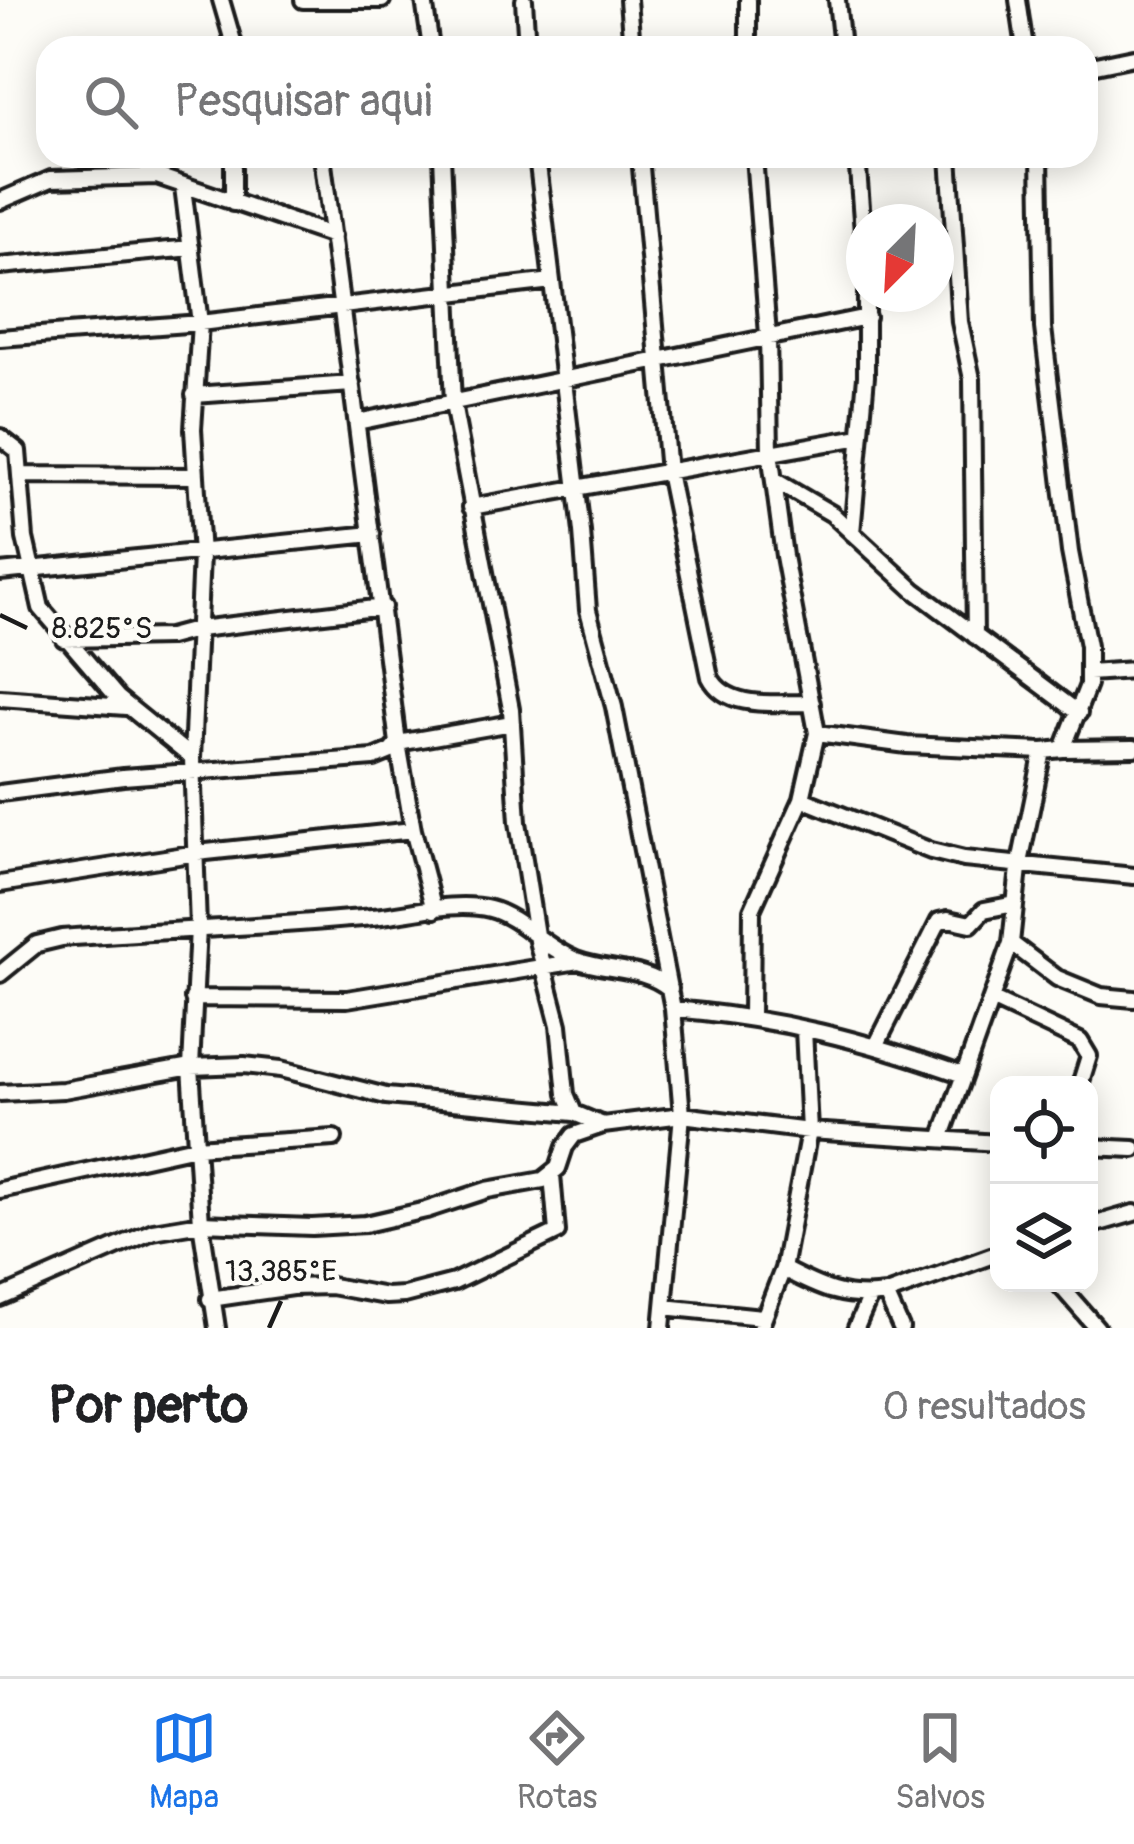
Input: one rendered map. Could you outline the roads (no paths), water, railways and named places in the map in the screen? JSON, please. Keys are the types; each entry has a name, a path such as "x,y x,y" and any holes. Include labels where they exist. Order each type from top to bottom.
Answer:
{"street":[{"path":"221,0 232,36"},
{"path":"303,0 382,0"},
{"path":"424,0 429,36"},
{"path":"524,0 526,36"},
{"path":"628,0 631,36"},
{"path":"748,0 748,36"},
{"path":"837,0 841,36"},
{"path":"1018,0 1023,36"},
{"path":"1098,64 1134,57"},
{"path":"232,168 233,203"},
{"path":"324,168 398,743 413,830 434,910"},
{"path":"442,168 453,404 512,723 518,822 537,941 559,1024 566,1094 574,1113"},
{"path":"538,168 588,610 614,707 674,1009 682,1115 662,1328"},
{"path":"641,168 668,472 715,687 738,699 812,704"},
{"path":"751,1017 752,910 802,799 817,733 770,452 768,335 755,168"},
{"path":"858,168 861,204"},
{"path":"950,168 960,322 972,379 975,636"},
{"path":"1040,168 1043,328 1070,552 1088,646 1079,713 1063,749"},
{"path":"0,201 51,179 158,176 332,236"},
{"path":"183,187 200,323 194,476 201,555 192,766 198,928 190,1067 201,1223 217,1328"},
{"path":"0,266 191,248"},
{"path":"0,338 200,323 552,281"},
{"path":"852,533 867,312"},
{"path":"358,422 867,317"},
{"path":"194,395 352,384"},
{"path":"0,437 18,451 25,538 41,608 64,639 192,766"},
{"path":"471,507 860,437"},
{"path":"21,475 194,476"},
{"path":"774,480 815,503 881,563 1079,713"},
{"path":"0,572 372,534"},
{"path":"64,639 169,637 199,629 383,607"},
{"path":"1088,673 1134,670"},
{"path":"0,698 130,707"},
{"path":"0,794 192,766 374,758 398,743 512,723"},
{"path":"817,733 907,746 1043,751 1134,748"},
{"path":"941,1139 1011,943 1019,868 1043,751"},
{"path":"802,799 931,851 1019,868 1134,876"},
{"path":"0,884 197,853 413,830"},
{"path":"877,1044 939,921 971,925 984,910 1015,904"},
{"path":"0,974 38,944 488,909 512,918 537,941 578,961 648,974 670,989"},
{"path":"1011,943 1058,978 1101,996 1134,999"},
{"path":"193,998 347,999 578,961"},
{"path":"992,999 1080,1041 1088,1056 1082,1076"},
{"path":"674,1009 751,1017 877,1044 963,1076"},
{"path":"664,1307 761,1323 783,1269 809,1131 803,1029"},
{"path":"0,1093 84,1088 190,1067 244,1065 281,1069 386,1096 574,1113 603,1125"},
{"path":"211,1299 331,1286 404,1295 454,1282 557,1232 552,1175 569,1140 603,1125 682,1115 809,1131 990,1142"},
{"path":"0,1190 195,1147 334,1138"},
{"path":"1098,1147 1134,1149"},
{"path":"0,1298 153,1231 201,1223 365,1224 552,1175"},
{"path":"1098,1223 1134,1213"},
{"path":"783,1269 822,1290 848,1297 870,1296 990,1256"},
{"path":"1066,1292 1097,1328"},
{"path":"886,1294 901,1328"},
{"path":"856,1328 870,1296"}]}
